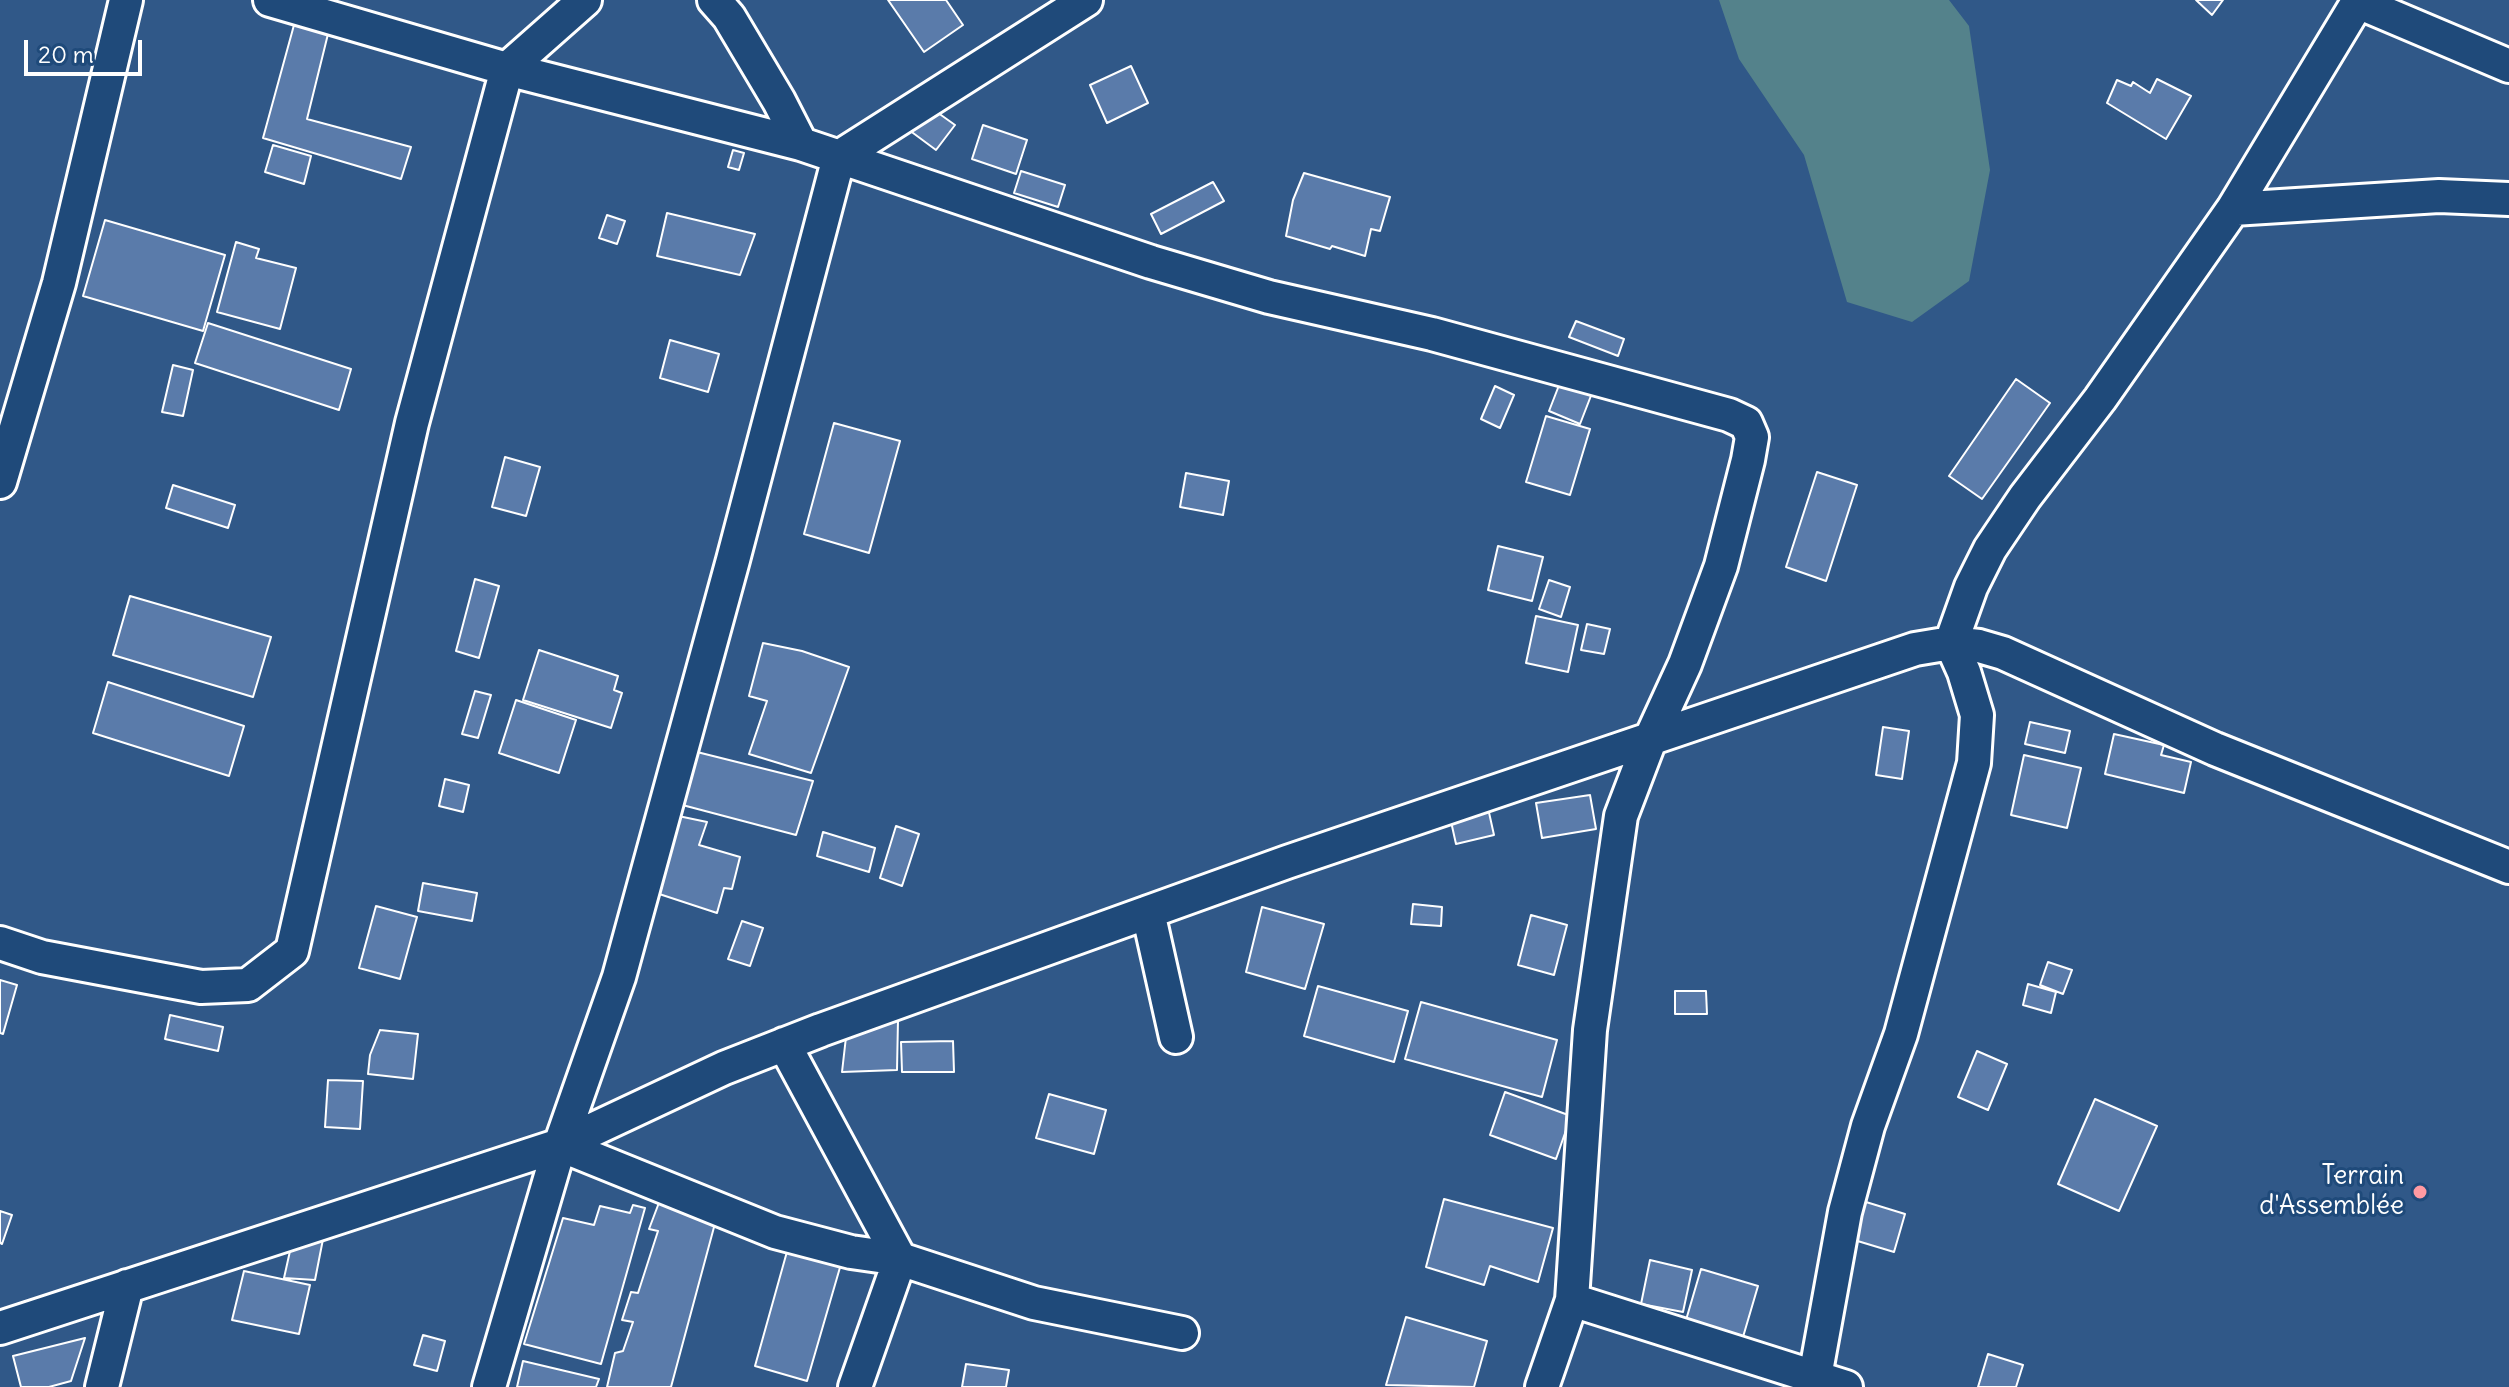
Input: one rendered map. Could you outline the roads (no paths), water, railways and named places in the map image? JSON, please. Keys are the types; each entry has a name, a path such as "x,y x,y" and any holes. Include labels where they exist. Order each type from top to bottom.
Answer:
{"street":[{"path":"0,482 59,283 126,0"},
{"path":"270,0 507,69 801,144 1151,262 1269,297 1447,338 1729,415 1746,423 1752,437 1748,460 1721,566 1685,664 1650,740 1621,816 1590,1030 1572,1300 1542,1387"},
{"path":"0,943 42,957 201,987 248,985 292,951 412,423 507,69 585,0"},
{"path":"714,0 729,17 801,144"},
{"path":"489,1387 560,1145 619,977 839,157 1086,0"},
{"path":"1572,1300 1830,1382 1845,1212 1868,1126 1901,1034 1974,763 1977,715 1951,643 1971,587 1990,549 2233,209 2359,1 2509,66"},
{"path":"2233,209 2439,196 2509,199"},
{"path":"0,1328 560,1145 724,1068 784,1044 1287,862 1915,649 1951,643 2003,653 2215,749 2509,867"},
{"path":"1148,912 1176,1037"},
{"path":"784,1044 900,1259 855,1387"},
{"path":"560,1145 775,1232 851,1252 900,1259 1034,1303 1182,1333"},
{"path":"102,1387 127,1286"}],"place":[{"name":"Terrain d'Assemblée","path":"2420,1192"}]}
